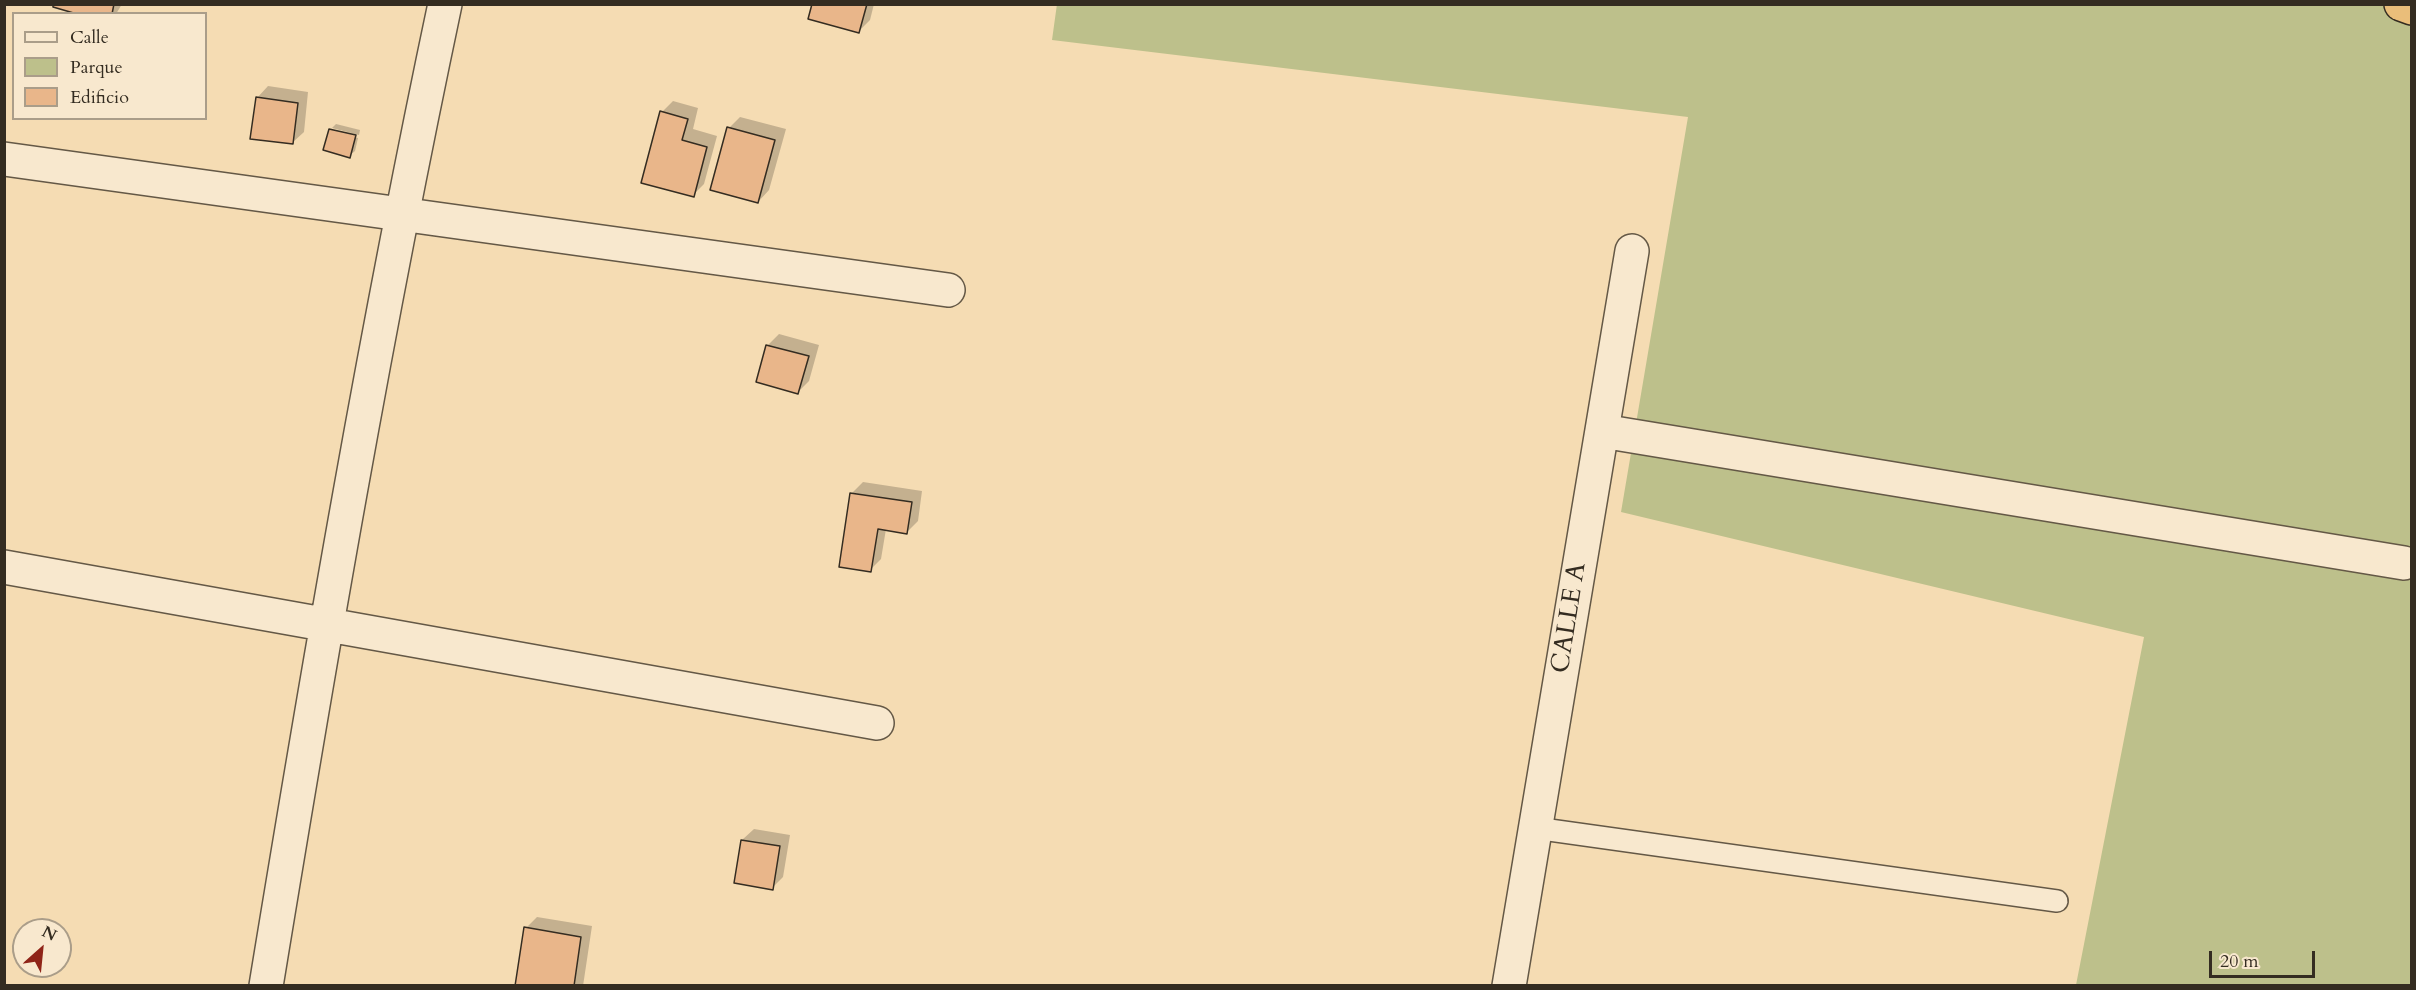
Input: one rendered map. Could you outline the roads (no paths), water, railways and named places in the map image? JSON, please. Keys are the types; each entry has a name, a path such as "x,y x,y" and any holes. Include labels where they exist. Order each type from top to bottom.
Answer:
{"highway":[{"path":"2401,4 2412,8"}],"street":[{"path":"434,4 438,37"},
{"path":"266,986 326,623 402,213 445,4"},
{"path":"4,159 948,290"},
{"name":"CALLE A","path":"1509,986 1632,251"},
{"path":"1602,431 2404,563"},
{"path":"4,567 877,723"}],"lane":[{"path":"1536,828 2057,901"}]}
